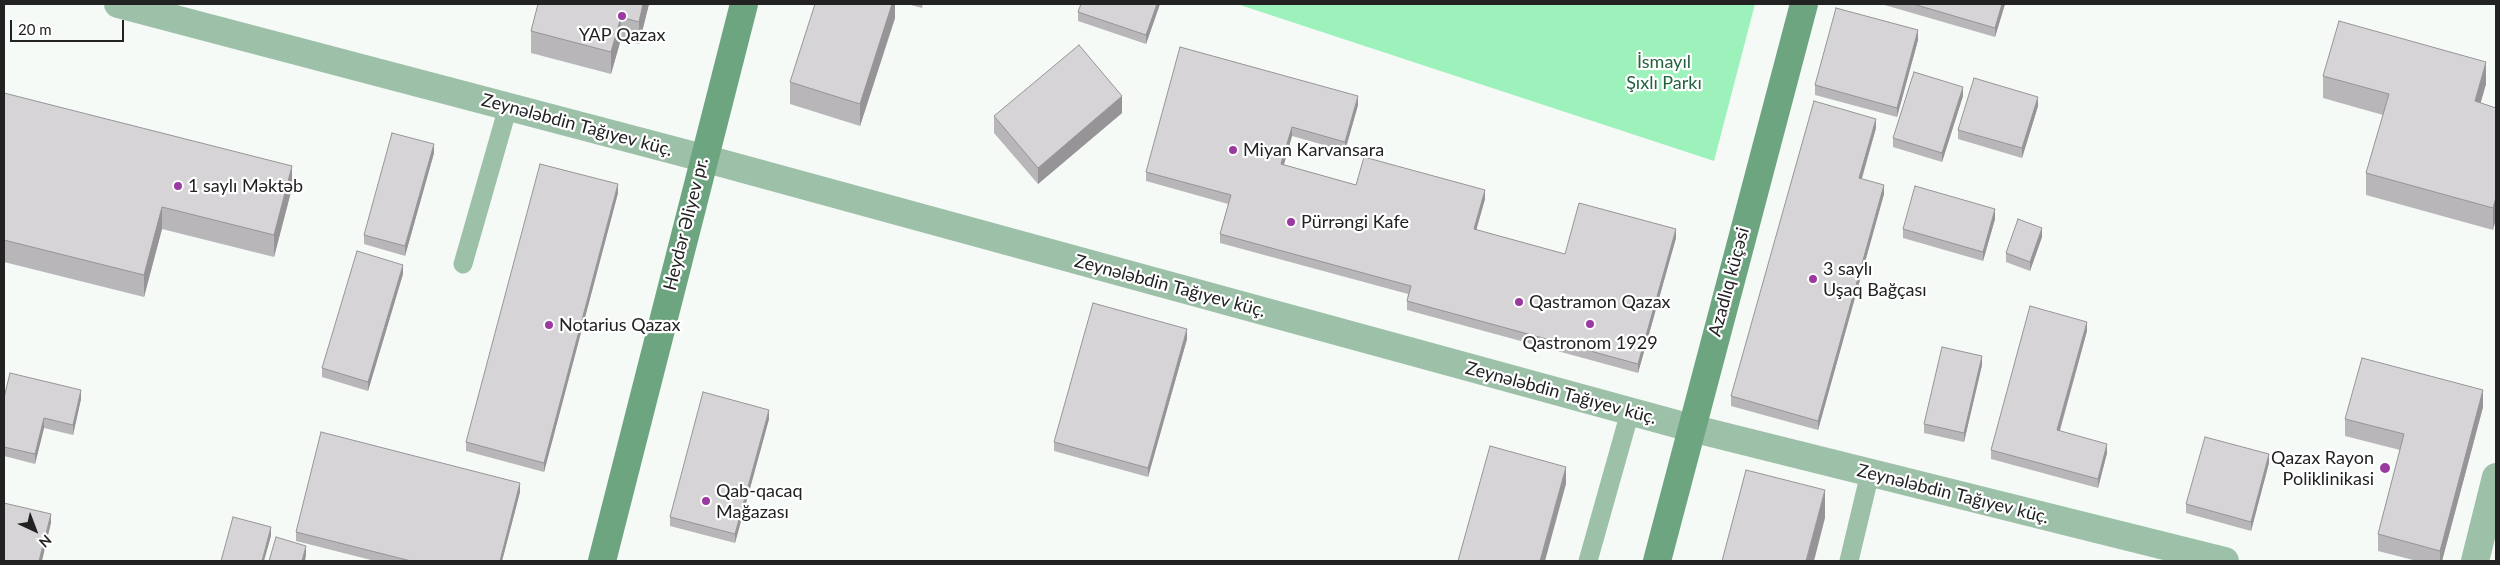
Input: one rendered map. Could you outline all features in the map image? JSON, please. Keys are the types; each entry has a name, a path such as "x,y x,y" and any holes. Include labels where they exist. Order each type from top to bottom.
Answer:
{"main road":[{"name":"Heydər Əliyev pr.","path":"602,561 703,158 744,4"},
{"name":"Azadlıq küçəsi","path":"1657,561 1804,4"}],"street":[{"name":"Zeynələbdin Tağıyev küç.","path":"118,4 703,158 1630,412 2225,561"},
{"path":"2475,561 2496,476"}],"lane":[{"path":"462,264 508,107"},
{"path":"1588,561 1630,412"},
{"path":"1848,561 1870,473"}],"green space":[{"name":"İsmayıl Şıxlı Parkı","path":"1237,4 1755,4 1714,161"}],"building":[{"path":"538,4 643,4 639,22 621,17 611,52 531,31"},
{"path":"815,4 892,4 860,104 790,82"},
{"path":"1081,4 1157,4 1146,35 1078,12"},
{"path":"1913,4 2002,4 1995,28"},
{"path":"1836,8 1918,30 1897,108 1815,85"},
{"path":"2339,21 2486,62 2475,101 2496,108 2496,197 2493,208 2366,173 2389,94 2323,76"},
{"path":"1079,45 1122,96 1038,168 994,116"},
{"path":"1180,47 1358,96 1345,142 1292,127 1281,164 1356,185 1364,157 1485,190 1474,229 1565,254 1579,203 1676,229 1638,364 1407,301 1411,286 1220,234 1231,195 1146,172"},
{"path":"1914,72 1963,87 1942,153 1893,138"},
{"path":"1974,78 2038,97 2022,148 1958,130"},
{"path":"4,93 292,166 274,235 162,207 144,275 4,240"},
{"path":"1814,101 1876,119 1859,178 1884,185 1818,421 1731,396"},
{"path":"392,133 434,144 405,246 364,235"},
{"path":"540,164 618,184 544,463 466,442"},
{"path":"1915,186 1995,209 1983,252 1903,229"},
{"path":"2018,219 2042,228 2030,262 2006,253"},
{"path":"357,251 403,265 368,382 322,368"},
{"path":"1093,303 1187,329 1148,468 1054,442"},
{"path":"2030,306 2087,322 2057,430 2107,444 2098,479 1991,450"},
{"path":"1942,347 1982,356 1964,433 1924,424"},
{"path":"2362,358 2483,390 2440,551 2378,534 2404,434 2345,419"},
{"path":"10,373 81,390 73,425 44,418 35,454 4,447 4,398"},
{"path":"703,392 769,410 735,534 670,517"},
{"path":"321,432 520,483 500,561 411,561 296,532"},
{"path":"2205,437 2269,454 2251,522 2186,504"},
{"path":"1490,446 1566,467 1540,561 1458,561"},
{"path":"1746,470 1825,490 1806,561 1722,561"},
{"path":"4,503 51,514 39,561 4,561"},
{"path":"233,517 271,527 262,561 221,561"},
{"path":"276,537 306,546 302,561 269,561"}],"place":[{"name":"YAP Qazax","path":"622,16"},
{"name":"Miyan Karvansara","path":"1233,150"},
{"name":"1 saylı Məktəb","path":"178,186"},
{"name":"Pürrəngi Kafe","path":"1291,222"},
{"name":"3 saylı Uşaq Bağçası","path":"1813,279"},
{"name":"Qastramon Qazax","path":"1519,302"},
{"name":"Qastronom 1929","path":"1590,324"},
{"name":"Notarius Qazax","path":"549,325"},
{"name":"Qazax Rayon Poliklinikasi","path":"2385,468"},
{"name":"Qab-qacaq Mağazası","path":"706,501"}]}
